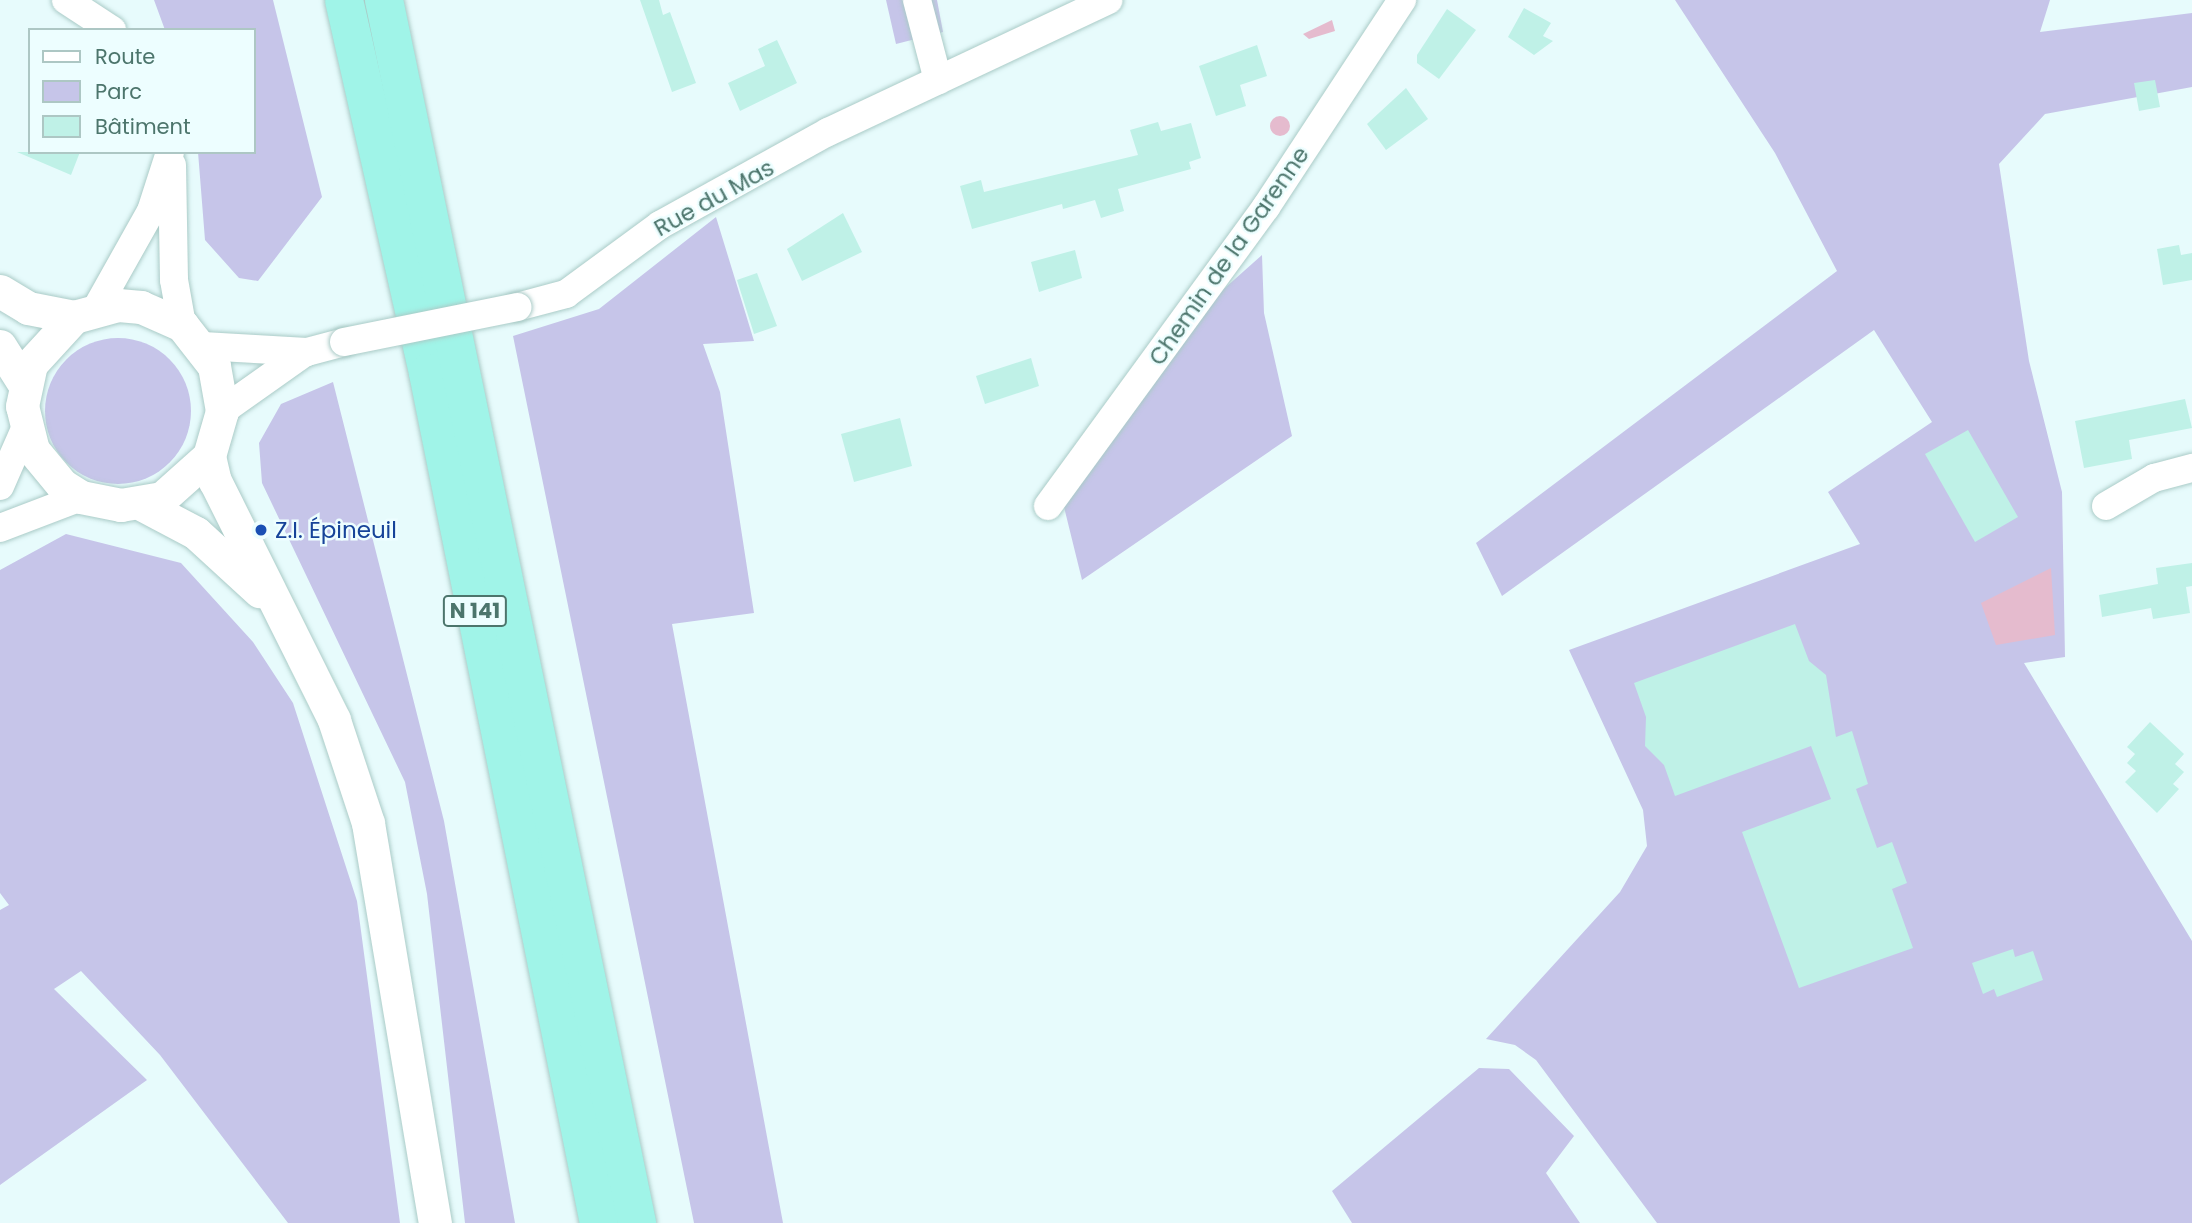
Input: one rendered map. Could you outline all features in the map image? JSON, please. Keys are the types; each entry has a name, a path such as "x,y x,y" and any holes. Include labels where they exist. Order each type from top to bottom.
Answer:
{"highway":[{"name":"N 141","path":"344,0 428,373 599,1223"},
{"name":"N 141","path":"384,0 624,1144 637,1223"},
{"path":"624,1144 649,1223"}],"street":[{"path":"66,0 109,28"},
{"path":"917,0 938,80"},
{"name":"Rue du Mas","path":"222,411 260,379 307,352 566,294 701,201 938,80 1109,0"},
{"name":"Chemin de la Garenne","path":"1048,506 1266,207 1402,0"},
{"path":"0,486 25,429 24,384 42,345 85,313 151,211 169,154"},
{"path":"141,504 180,487 209,456 222,411 221,388 193,336 174,281 170,154"},
{"path":"0,291 28,307 85,313 141,307 193,336"},
{"name":"Rue du Mas","path":"193,336 307,352"},
{"path":"0,346 24,384"},
{"path":"25,429 45,469 81,497"},
{"path":"209,456 270,600 334,720 355,774 383,889 435,1223"},
{"path":"2106,506 2154,478 2192,468"},
{"path":"0,528 81,497 141,504 196,533 270,600"}],"green space":[{"path":"154,0 273,0 322,197 258,281 239,278 205,240 198,154 256,154 256,28 164,28"},
{"path":"886,0 937,0 943,32 896,44"},
{"path":"1675,0 2050,0 2040,32 2192,13 2192,87 2045,114 1999,164 2029,361 2062,492 2065,657 2024,663 2192,941 2192,1223 1657,1223 1536,1060 1515,1045 1486,1039 1620,892 1647,846 1643,810 1569,650 1860,544 1828,492 1932,422 1874,330 1502,596 1476,543 1837,271 1775,153"},
{"path":"716,217 754,341 703,344 720,392 754,613 672,624 783,1223 694,1223 513,336 599,309"},
{"path":"1262,255 1264,313 1292,436 1082,580 1064,507 1217,295"},
{"path":"118,338 146,344 169,360 185,383 191,411 185,439 169,462 146,478 118,484 90,478 67,462 51,439 45,411 51,383 67,360 90,344"},
{"path":"333,382 444,821 515,1223 465,1223 427,894 405,782 262,483 259,443 281,404"},
{"path":"66,534 181,563 253,642 293,703 357,901 400,1223 288,1223 160,1055 81,971 54,989 147,1080 0,1185 0,910 9,905 0,893 0,570"},
{"path":"1479,1068 1509,1069 1574,1136 1546,1173 1580,1223 1352,1223 1332,1191"}],"shaded area":[{"path":"1332,20 1335,31 1309,39 1303,34"},
{"path":"1276,116 1284,116 1290,126 1284,136 1276,136 1270,130 1270,122"},
{"path":"2051,568 2055,635 1996,645 1981,603"}],"building":[{"path":"640,0 659,0 663,15 670,12 696,83 672,92"},
{"path":"1524,8 1551,23 1543,36 1553,41 1534,55 1508,37"},
{"path":"1447,9 1476,30 1439,79 1417,63 1417,55"},
{"path":"777,40 797,83 740,111 728,83 765,66 758,49"},
{"path":"1257,45 1267,76 1240,85 1246,106 1216,116 1199,66"},
{"path":"2155,80 2160,107 2139,111 2134,83"},
{"path":"1406,88 1428,119 1386,150 1367,124"},
{"path":"1158,122 1161,131 1191,123 1201,158 1189,162 1191,169 1118,189 1124,211 1101,218 1095,200 1063,209 1062,204 972,229 960,186 981,180 984,192 1138,155 1130,130"},
{"path":"17,152 79,154 71,175"},
{"path":"843,213 862,252 802,281 787,249"},
{"path":"2179,245 2181,255 2192,253 2192,280 2163,285 2157,249"},
{"path":"1075,250 1082,278 1039,292 1031,262"},
{"path":"757,273 777,326 754,334 737,280"},
{"path":"1031,358 1039,386 985,404 976,376"},
{"path":"2185,399 2192,428 2129,440 2132,459 2084,468 2075,421"},
{"path":"900,418 912,466 854,482 841,434"},
{"path":"1968,430 2018,517 1975,542 1925,454"},
{"path":"2192,563 2192,586 2186,587 2190,613 2153,619 2151,608 2102,617 2099,595 2158,584 2156,568"},
{"path":"1795,624 1809,661 1826,675 1836,737 1852,731 1868,784 1856,789 1877,848 1892,842 1907,883 1892,889 1913,948 1799,988 1742,832 1831,799 1811,746 1675,796 1664,765 1645,746 1646,717 1634,683"},
{"path":"2150,722 2184,754 2175,764 2184,772 2173,784 2179,789 2157,813 2125,782 2136,771 2127,763 2135,754 2127,747"},
{"path":"2013,949 2015,957 2033,951 2043,980 1997,997 1994,989 1983,994 1972,963"}],"place":[{"name":"Z.I. Épineuil","path":"261,530"}]}
